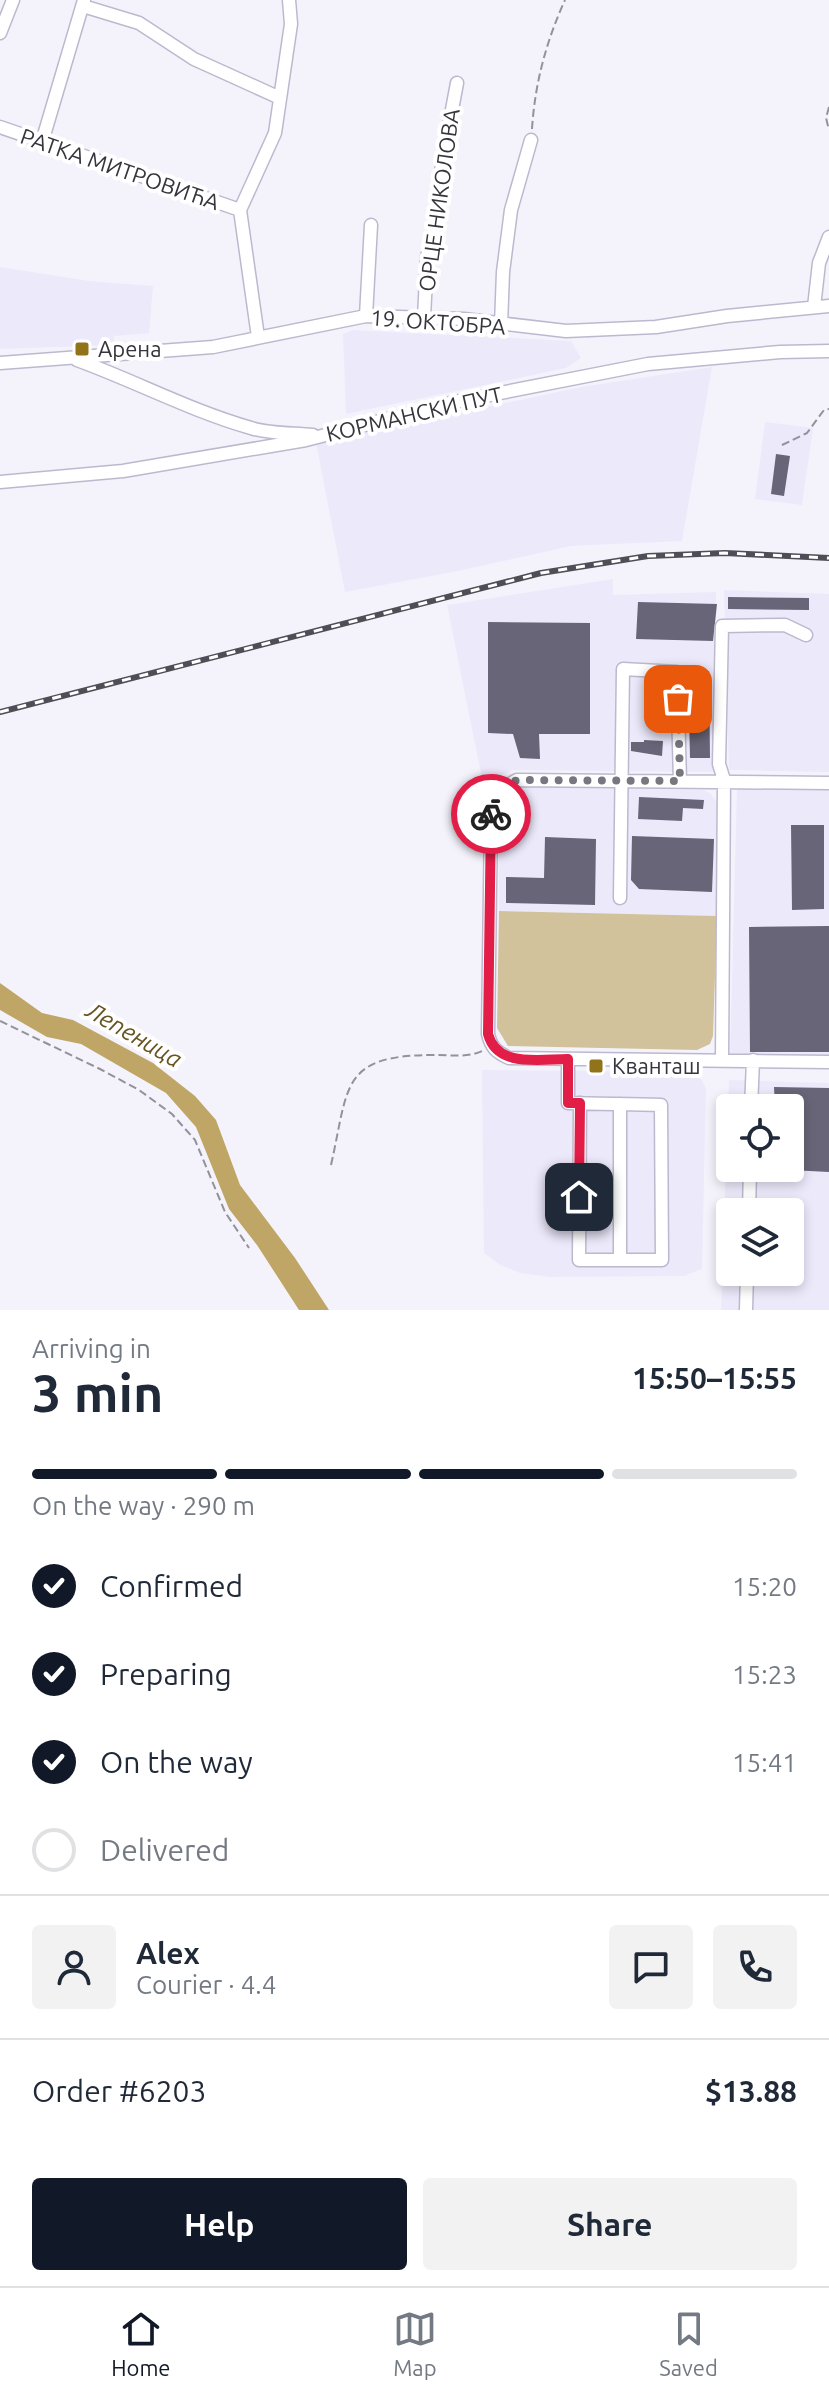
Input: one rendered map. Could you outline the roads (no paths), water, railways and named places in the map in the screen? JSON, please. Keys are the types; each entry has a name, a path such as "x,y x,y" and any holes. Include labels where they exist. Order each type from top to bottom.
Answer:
{"street":[{"path":"0,33 13,0"},
{"path":"258,337 240,210 275,133 291,24 289,0"},
{"path":"42,142 84,3 139,23 194,59 280,98"},
{"name":"ОРЦЕ НИКОЛОВА","path":"424,318 427,257 438,213 442,163 457,83"},
{"name":"РАТКА МИТРОВИЋА","path":"0,127 240,210"},
{"path":"501,325 503,272 511,210 531,140"},
{"path":"366,316 371,225"},
{"path":"814,307 819,263 829,237"},
{"name":"19. ОКТОБРА","path":"0,363 213,347 366,316 464,319 566,331 656,327 829,306"},
{"name":"КОРМАНСКИ ПУТ","path":"0,482 123,471 324,436 454,402 648,364 749,354 829,351"},
{"path":"72,359 125,378 190,408 254,429 324,436"},
{"path":"722,1059 724,780 719,764 722,626 785,625 806,635"},
{"path":"620,898 623,669 677,672 680,781"},
{"path":"829,783 517,780 501,790 491,818 488,1034 498,1053 509,1058 829,1062"},
{"path":"568,1059 568,1103 580,1103 661,1105 662,1260 579,1260 580,1103"},
{"path":"752,1094 753,1060"},
{"path":"620,1104 620,1260"},
{"path":"746,1310 747,1286"}],"railway":[{"path":"0,712 541,573 648,556 725,553 829,558"}],"place":[{"name":"Арена","path":"82,349"},
{"name":"Кванташ","path":"596,1066"}],"water label":[{"name":"Лепеница","path":"134,1035"}]}
